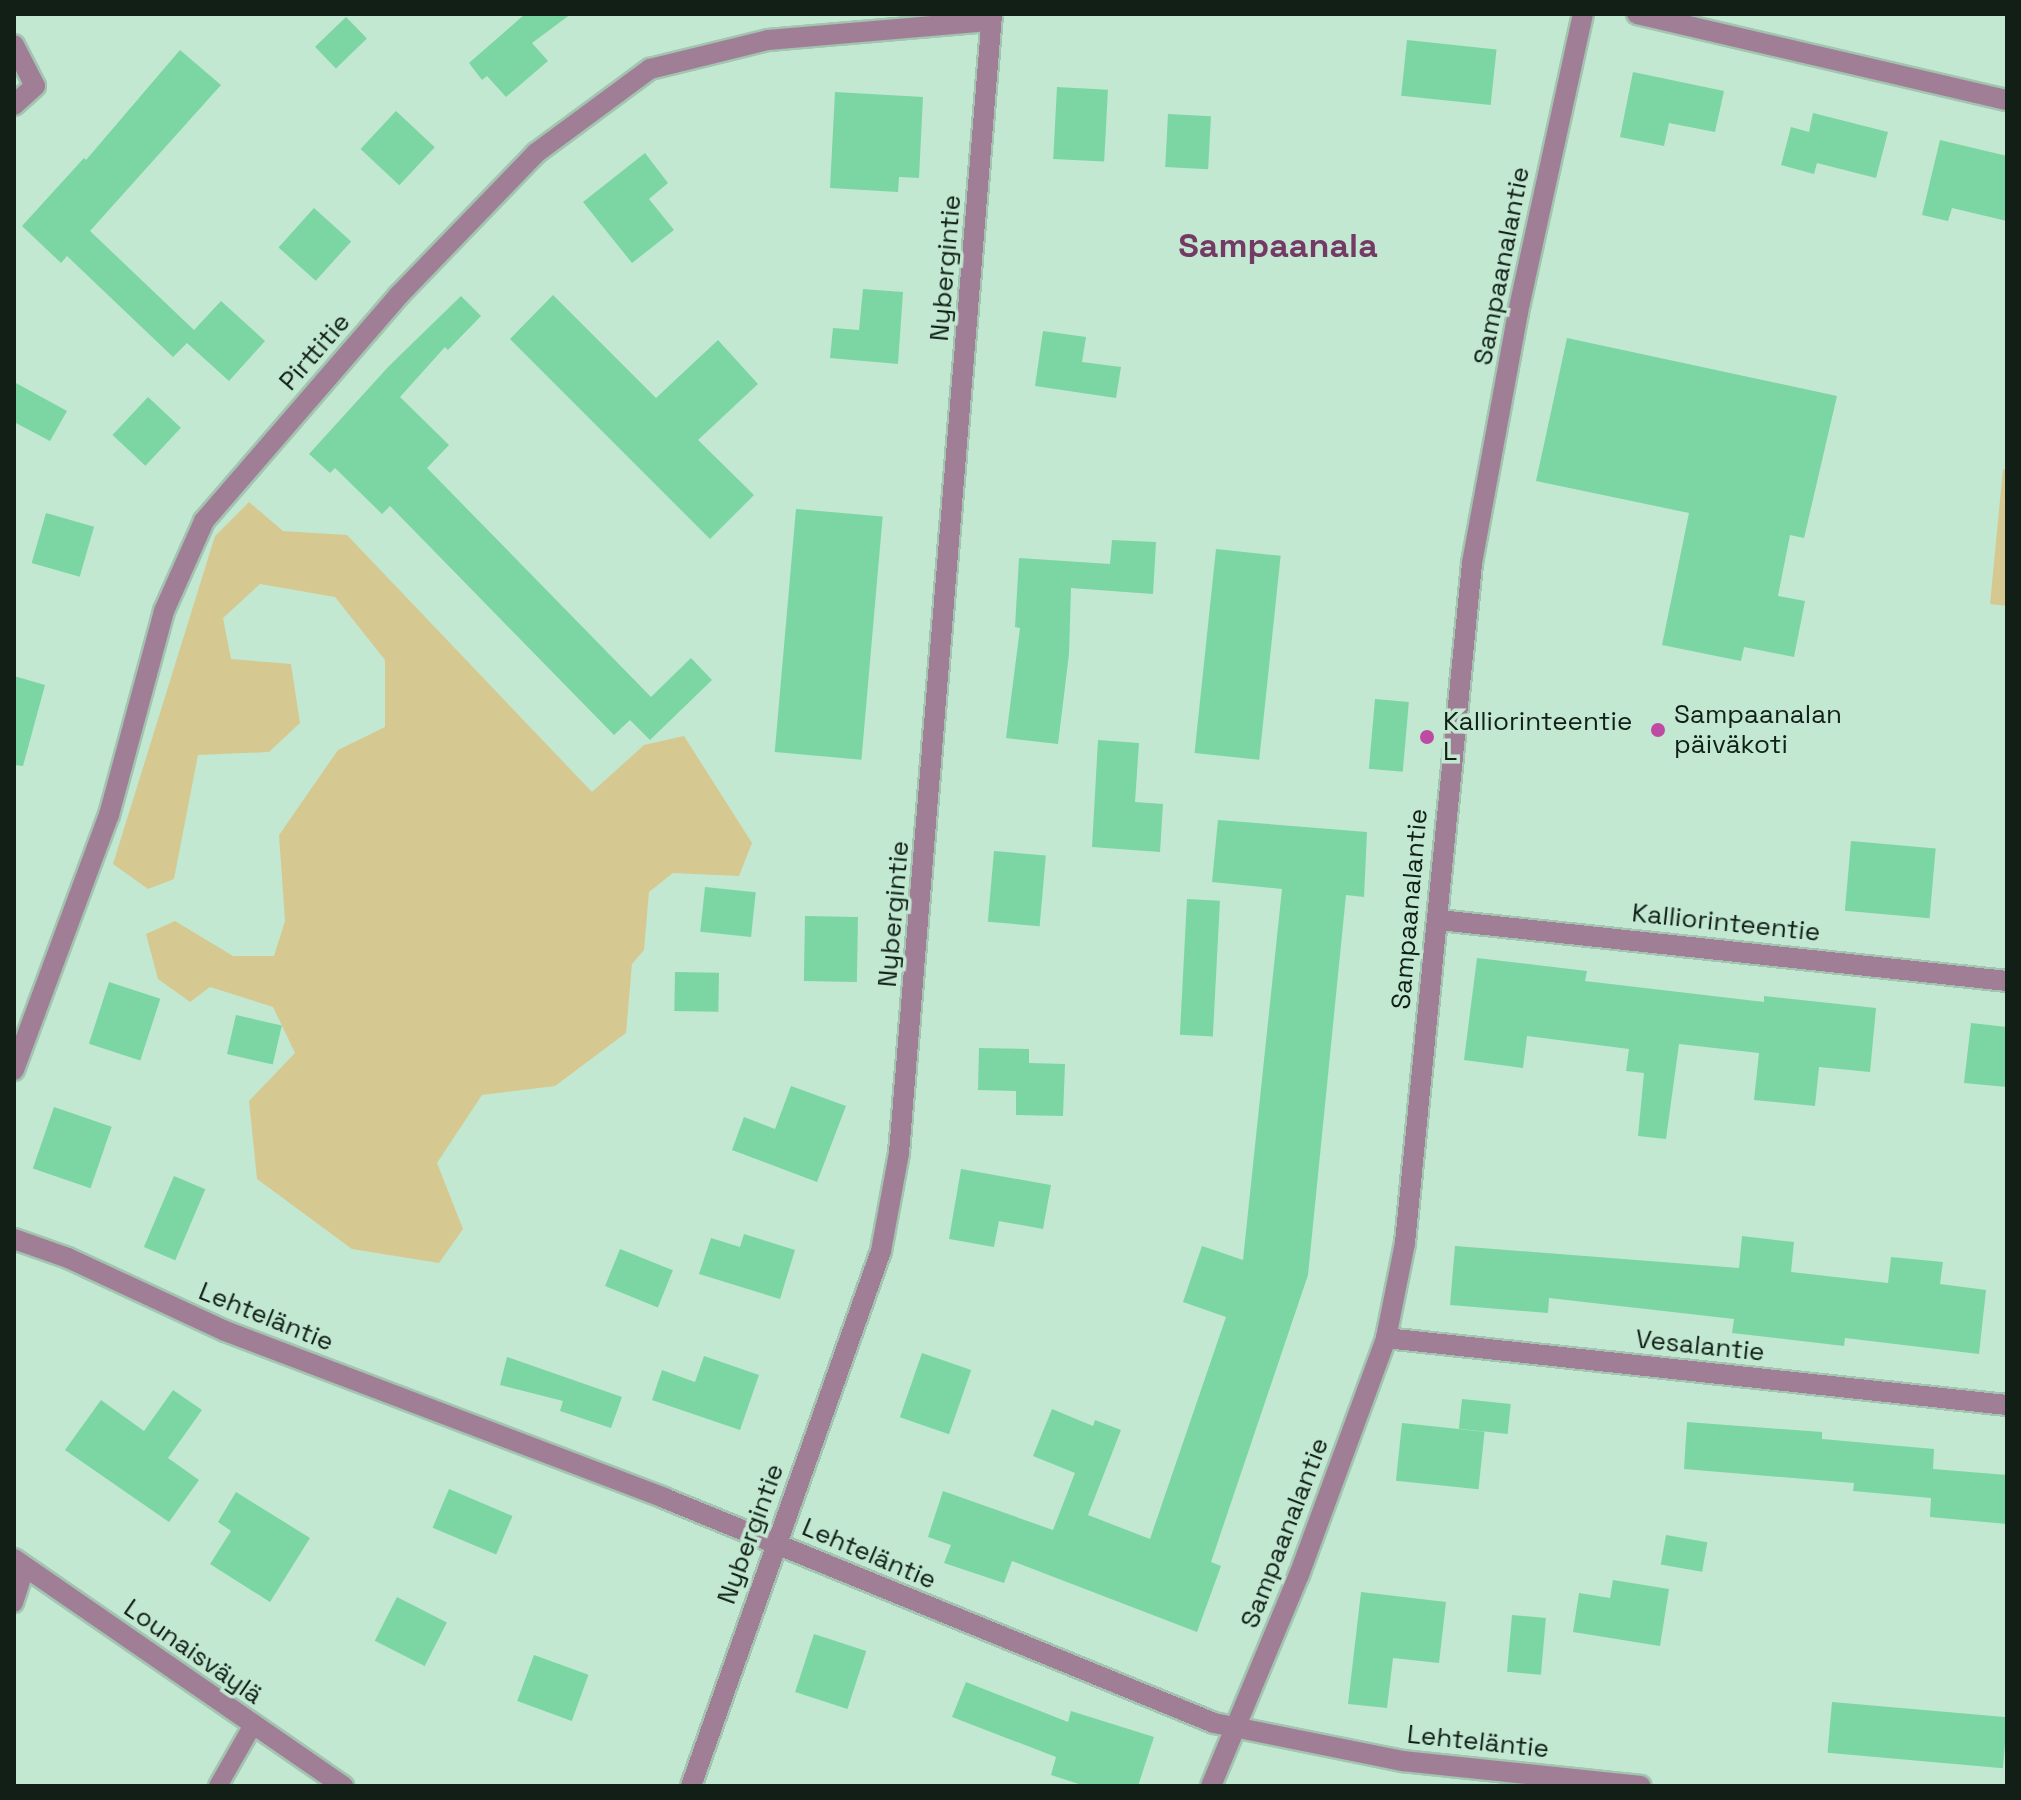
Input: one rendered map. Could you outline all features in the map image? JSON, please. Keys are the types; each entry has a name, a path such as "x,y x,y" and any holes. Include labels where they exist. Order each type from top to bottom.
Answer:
{"street":[{"name":"Sampaanalantie","path":"1211,1786 1299,1575 1386,1338 1405,1243 1439,920 1450,759 1472,563 1518,312 1583,14"},
{"path":"1637,14 2007,100"},
{"name":"Pirttitie","path":"14,1070 109,815 164,611 204,521 399,295 536,153 650,69 768,40 992,17"},
{"name":"Nybergintie","path":"691,1786 881,1251 899,1153 992,17"},
{"path":"14,45 35,86 14,105"},
{"name":"Kalliorinteentie","path":"1439,920 2007,981"},
{"name":"Lehteläntie","path":"14,1239 68,1258 225,1331 775,1543 1236,1730 1403,1761 1641,1786"},
{"name":"Vesalantie","path":"1386,1338 2007,1405"},
{"name":"Lounaisväylä","path":"20,1563 343,1786"}],"lane":[{"path":"14,1603 20,1563"},
{"path":"218,1786 253,1725"}],"shaded area":[{"path":"2003,469 2007,470 2007,606 1990,604"},
{"path":"249,502 283,531 347,535 592,792 644,745 684,736 752,843 739,876 673,873 649,892 644,950 632,964 626,1033 555,1086 482,1095 437,1163 463,1229 439,1263 352,1249 257,1179 249,1101 295,1053 273,1007 210,987 190,1002 158,979 146,934 175,921 233,956 274,956 285,921 279,835 338,750 385,727 385,660 335,597 260,584 223,618 231,659 291,664 300,723 269,752 198,755 174,879 148,889 113,864 215,536"}],"building":[{"path":"525,14 571,14 532,43 548,61 506,97 487,76 482,80 469,63"},
{"path":"346,17 367,39 336,68 315,47"},
{"path":"1407,40 1497,49 1491,105 1401,96"},
{"path":"180,50 221,85 90,231 194,330 221,301 265,341 229,381 187,343 173,357 67,256 61,263 22,226 84,158 86,160"},
{"path":"1633,72 1724,91 1715,132 1669,123 1664,146 1620,137"},
{"path":"1057,87 1108,90 1104,162 1053,159"},
{"path":"835,92 923,97 919,178 899,177 898,192 830,188"},
{"path":"396,111 435,147 399,185 361,149"},
{"path":"1813,113 1888,132 1876,178 1817,163 1814,174 1781,165 1791,127 1809,132"},
{"path":"1168,114 1211,116 1208,169 1165,167"},
{"path":"1940,140 2007,156 2007,221 1952,208 1948,221 1922,215"},
{"path":"645,153 668,183 649,199 674,230 632,263 583,202"},
{"path":"314,208 351,241 316,281 279,247"},
{"path":"863,289 903,292 898,364 830,358 833,328 859,330"},
{"path":"553,295 656,398 718,340 758,384 698,440 754,495 710,539 510,339"},
{"path":"461,296 481,316 448,350 445,347 400,397 449,445 427,468 651,697 691,658 712,680 650,740 630,720 614,735 390,506 382,514 335,468 330,473 309,454 389,366"},
{"path":"1043,331 1086,337 1082,362 1121,367 1116,398 1035,386"},
{"path":"1567,338 1837,396 1804,538 1790,535 1778,596 1805,601 1794,657 1744,647 1741,661 1662,645 1689,513 1536,481"},
{"path":"14,382 67,411 50,441 14,422"},
{"path":"148,397 181,428 145,466 113,435"},
{"path":"796,509 883,517 861,760 775,752"},
{"path":"46,513 94,527 80,577 32,563"},
{"path":"1112,540 1156,542 1153,594 1071,588 1069,654 1058,744 1006,738 1020,628 1015,627 1019,558 1110,564"},
{"path":"1216,549 1281,556 1259,760 1195,753"},
{"path":"14,676 45,685 23,766 14,765"},
{"path":"1375,699 1409,702 1403,772 1369,769"},
{"path":"1098,740 1139,743 1135,802 1163,804 1160,852 1092,847"},
{"path":"1218,820 1367,832 1364,897 1346,895 1308,1275 1211,1562 1221,1566 1197,1632 1012,1561 1004,1583 944,1563 951,1545 928,1537 943,1491 1053,1530 1075,1473 1033,1456 1052,1409 1093,1426 1095,1420 1121,1430 1088,1515 1150,1539 1226,1317 1183,1302 1202,1246 1243,1260 1282,889 1212,882"},
{"path":"1851,841 1936,848 1930,918 1845,911"},
{"path":"994,851 1046,856 1040,926 988,922"},
{"path":"705,887 756,892 751,937 700,932"},
{"path":"1187,899 1220,901 1213,1037 1180,1035"},
{"path":"805,916 858,917 857,982 804,981"},
{"path":"1477,958 1587,971 1585,981 1764,1002 1764,996 1876,1008 1870,1072 1819,1067 1815,1106 1754,1100 1759,1053 1679,1044 1666,1139 1638,1136 1644,1073 1626,1071 1629,1049 1527,1036 1523,1068 1464,1060"},
{"path":"675,972 719,973 718,1012 674,1011"},
{"path":"109,982 160,999 140,1061 89,1044"},
{"path":"236,1015 282,1026 273,1065 227,1054"},
{"path":"1971,1023 2007,1027 2007,1087 1964,1083"},
{"path":"979,1048 1029,1049 1029,1063 1065,1064 1063,1116 1016,1115 1016,1091 978,1090"},
{"path":"791,1086 846,1106 817,1182 732,1150 744,1117 775,1129"},
{"path":"54,1107 112,1127 91,1188 33,1168"},
{"path":"961,1169 1051,1185 1043,1229 999,1221 994,1247 949,1239"},
{"path":"174,1176 205,1189 175,1260 144,1247"},
{"path":"744,1234 795,1250 780,1299 699,1274 711,1238 740,1247"},
{"path":"1742,1236 1794,1242 1791,1272 1888,1283 1891,1257 1943,1262 1940,1284 1986,1290 1979,1354 1845,1338 1844,1346 1732,1333 1734,1319 1549,1298 1548,1313 1450,1305 1455,1246 1739,1268"},
{"path":"620,1249 673,1270 658,1307 605,1286"},
{"path":"922,1353 971,1370 949,1434 900,1417"},
{"path":"704,1356 759,1375 740,1430 652,1400 662,1370 695,1382"},
{"path":"507,1357 622,1397 611,1428 560,1411 563,1401 500,1385"},
{"path":"173,1390 202,1410 168,1458 199,1480 169,1522 65,1450 101,1400 144,1431"},
{"path":"1462,1399 1511,1404 1508,1434 1459,1429"},
{"path":"1687,1422 1822,1432 1822,1439 1934,1449 1933,1469 2007,1475 2007,1524 1930,1517 1931,1498 1853,1491 1854,1483 1684,1469"},
{"path":"1402,1423 1485,1432 1478,1489 1396,1481"},
{"path":"449,1489 513,1516 496,1555 433,1528"},
{"path":"236,1492 310,1538 270,1602 210,1564 231,1531 218,1522"},
{"path":"1666,1535 1707,1542 1702,1572 1661,1565"},
{"path":"1613,1580 1669,1589 1660,1646 1573,1632 1579,1593 1610,1598"},
{"path":"1361,1592 1446,1602 1439,1663 1393,1658 1387,1708 1348,1704"},
{"path":"397,1597 447,1622 425,1666 375,1641"},
{"path":"1512,1615 1546,1618 1541,1675 1507,1672"},
{"path":"814,1634 866,1651 847,1709 795,1692"},
{"path":"534,1655 589,1675 572,1721 517,1701"},
{"path":"966,1682 1068,1722 1071,1711 1154,1737 1138,1786 1085,1786 1051,1775 1056,1757 952,1717"},
{"path":"1832,1702 2007,1717 2003,1768 1828,1753"}],"place":[{"name":"Sampaanalan päiväkoti","path":"1658,730"},
{"name":"Kalliorinteentie L","path":"1427,737"}],"district":[{"name":"Sampaanala","path":"1278,246"}]}
